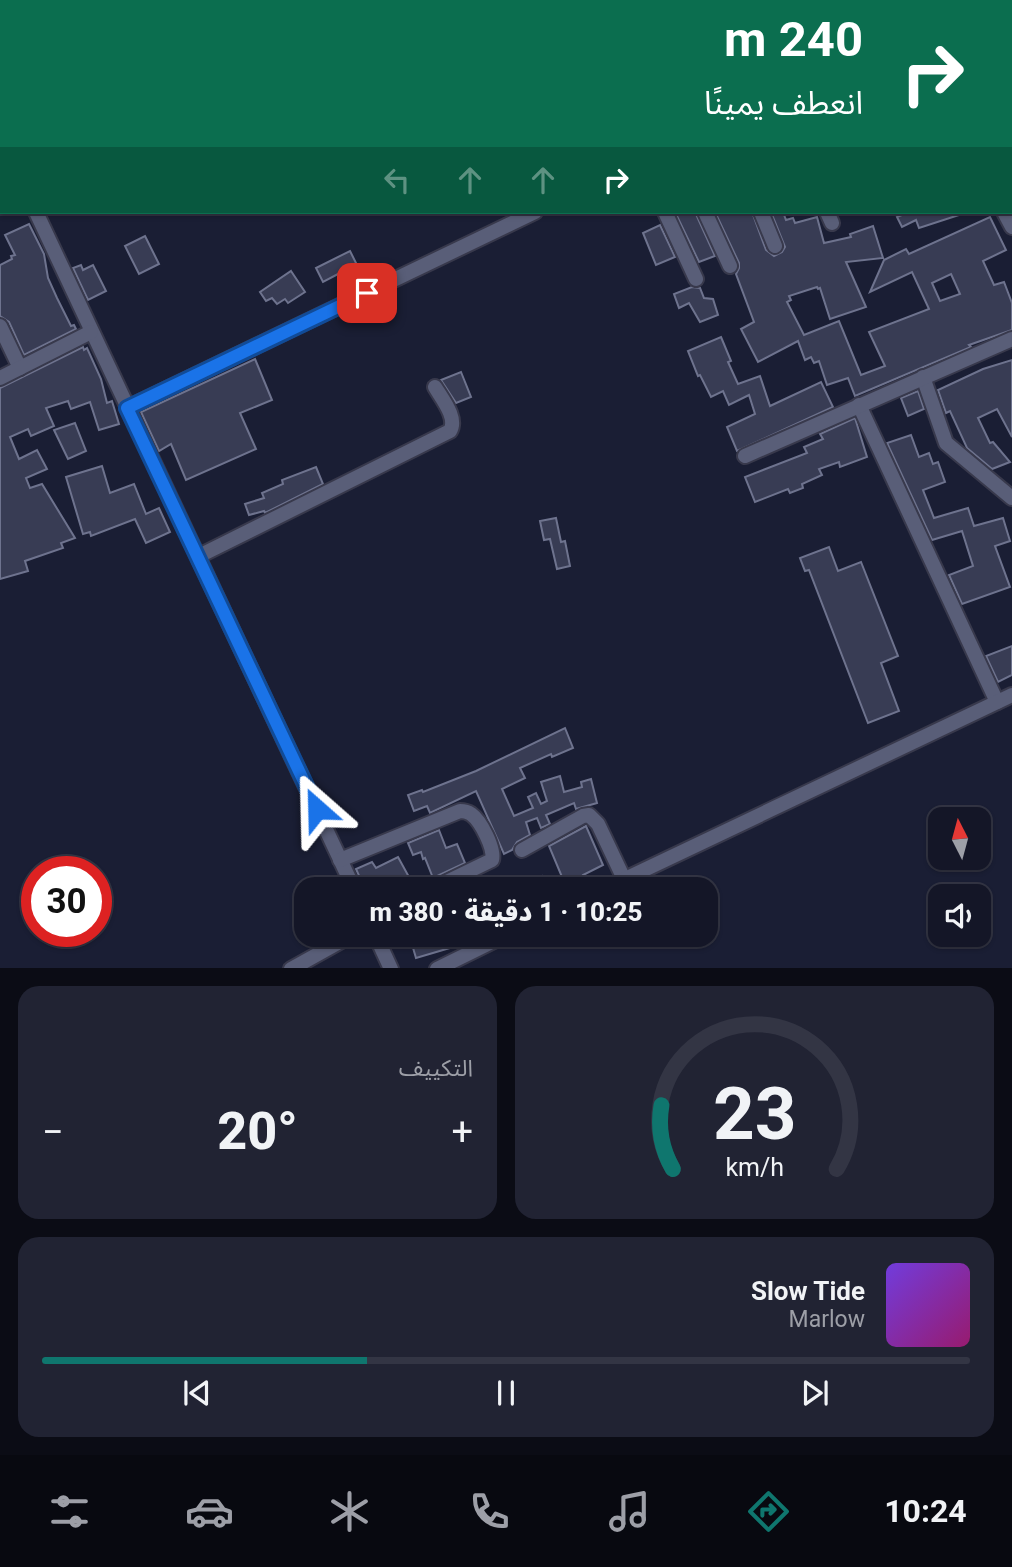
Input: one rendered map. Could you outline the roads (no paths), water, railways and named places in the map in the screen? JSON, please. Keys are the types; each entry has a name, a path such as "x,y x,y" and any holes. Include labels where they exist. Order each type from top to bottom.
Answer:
{"street":[{"path":"37,214 348,877"},
{"path":"127,408 531,214"},
{"path":"666,214 696,279"},
{"path":"706,214 730,267"},
{"path":"762,214 775,247"},
{"path":"0,327 20,368"},
{"path":"0,378 91,332"},
{"path":"745,456 1012,339"},
{"path":"923,377 946,443 1012,498"},
{"path":"199,556 450,431 453,428 453,419 435,387"},
{"path":"859,405 996,702"},
{"path":"628,877 1012,695"},
{"path":"340,860 460,811 470,813 477,821 494,857 458,877"},
{"path":"522,850 589,815 598,824 623,877"},
{"path":"291,968 330,947"},
{"path":"380,947 388,966"},
{"path":"437,968 481,947"}]}
